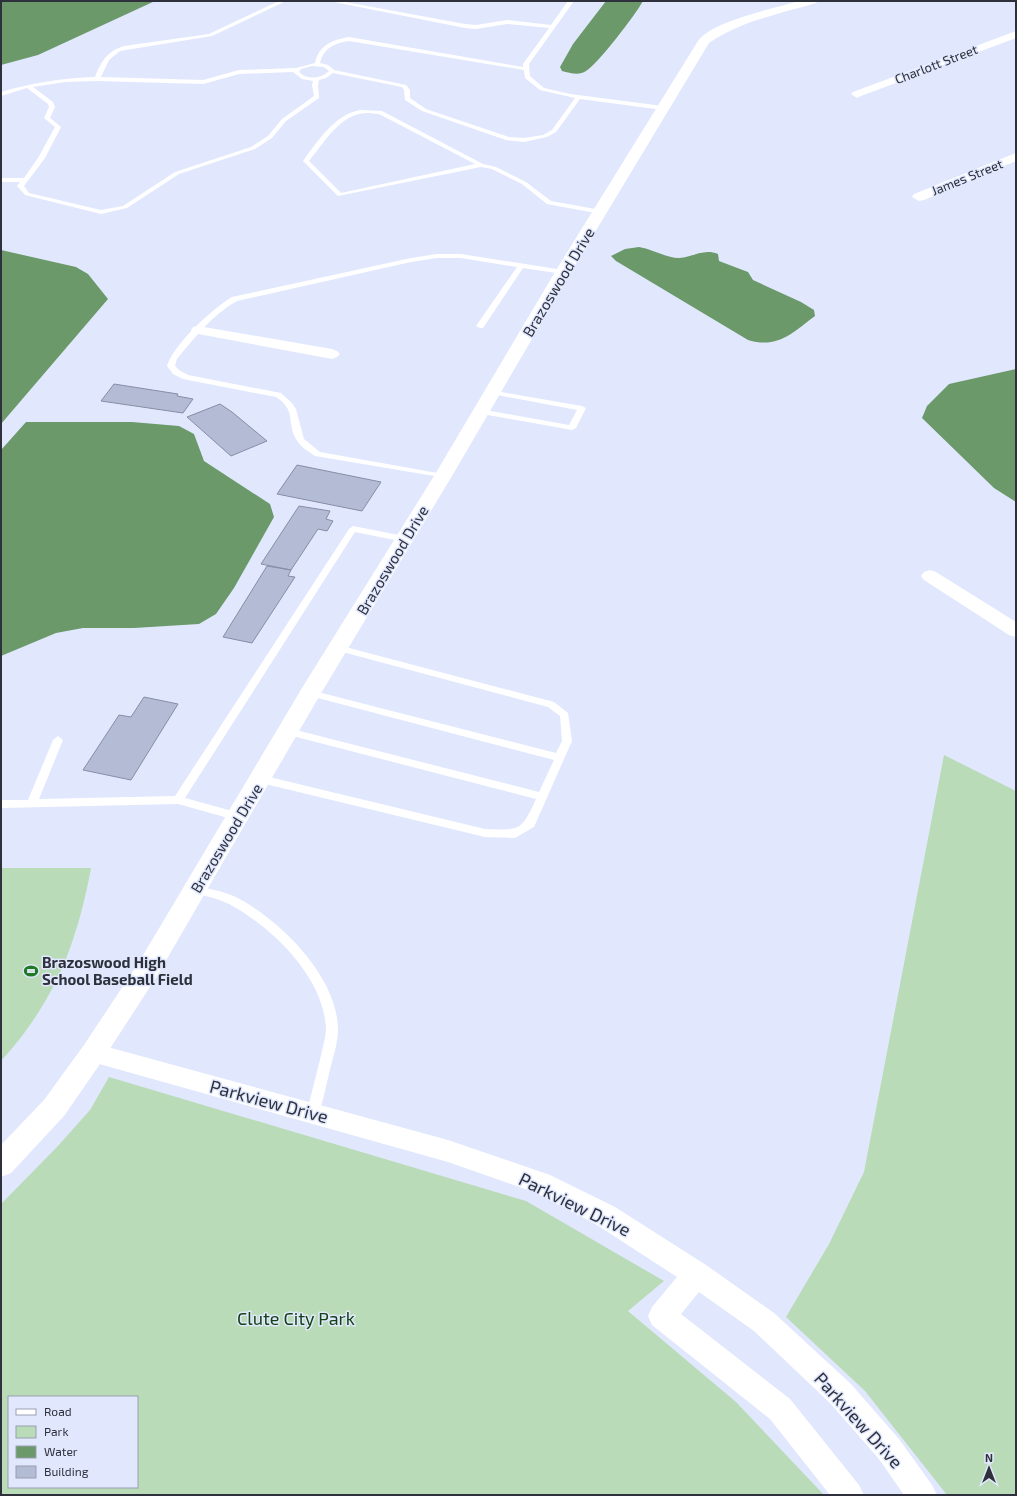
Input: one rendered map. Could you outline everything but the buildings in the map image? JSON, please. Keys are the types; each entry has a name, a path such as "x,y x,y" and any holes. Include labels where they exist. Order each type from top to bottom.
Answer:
{"street":[{"name":"Brazoswood Drive","path":"1,1164 54,1108 93,1053 148,968 239,817 310,693 443,476 563,272 704,41 729,27 812,1"},
{"name":"Charlott Street","path":"857,94 1016,34"},
{"name":"James Street","path":"919,197 1016,157"},
{"path":"198,330 332,354"},
{"path":"930,576 1016,632"},
{"name":"Parkview Drive","path":"93,1053 313,1112 448,1151 540,1183 606,1216 697,1274 764,1322 842,1394 889,1449 922,1495"},
{"path":"697,1274 662,1316 780,1409 850,1495"}],"lane":[{"path":"97,79 108,56 114,51 124,48 210,35 283,1"},
{"path":"332,1 465,26 476,27 507,22 552,27"},
{"path":"572,1 526,64 527,77 542,89 579,97 663,108"},
{"path":"317,64 320,53 328,46 336,41 354,39 526,69"},
{"path":"1,94 28,86 65,80 97,79 203,82 239,72 297,70 303,66 317,64 326,66 332,71 404,86 407,90 406,99 424,110 508,139 524,140 545,136 554,131 579,97"},
{"path":"297,70 298,75 301,77 317,78 327,76 332,71"},
{"path":"28,86 51,103 52,107 47,118 58,127 47,151 32,174 20,186 27,194 71,206 101,212 126,207 177,173 253,148 270,137 284,120 317,96 315,85 317,78"},
{"path":"481,165 340,195 306,161 341,121 349,115 364,111 380,112 481,165 494,168 524,183 549,203 601,212"},
{"path":"1,180 26,180"},
{"path":"443,476 318,454 307,447 300,438 294,408 288,401 278,395 186,377 176,372 172,366 173,359 212,314 223,304 235,299 412,260 437,256 462,256 563,272"},
{"path":"480,326 521,266"},
{"path":"480,411 572,428 582,408 492,392"},
{"path":"178,800 353,529 404,539"},
{"path":"261,779 485,833 515,834 530,824 567,742 565,715 551,704 338,648"},
{"path":"310,693 560,758"},
{"path":"288,732 542,797"},
{"path":"32,803 58,740"},
{"path":"1,804 178,800 239,817"},
{"path":"195,889 232,900 258,916 276,931 297,953 328,1004 332,1029 313,1112"}],"green space":[{"path":"944,755 1016,791 1016,1495 947,1495 865,1391 786,1317 829,1244 864,1172"},
{"name":"Brazoswood High School Baseball Field","path":"1,868 91,868 78,922 61,971 35,1017 20,1039 1,1061"},
{"name":"Clute City Park","path":"109,1077 526,1201 664,1281 628,1311 736,1402 824,1495 1,1495 1,1204 57,1147 90,1110"}],"water":[{"path":"1,1 155,1 38,55 1,65"},
{"path":"606,1 643,1 616,38 592,67 583,73 574,74 562,71 560,67 573,44"},
{"path":"639,247 674,258 703,252 713,252 718,254 719,261 748,272 753,280 801,302 814,310 815,316 792,333 776,341 759,342 748,340 616,261 611,256 625,249"},
{"path":"1,250 76,267 88,274 108,299 1,424"},
{"path":"1016,369 1016,502 994,488 922,418 927,406 949,384"},
{"path":"26,422 132,422 179,426 194,434 204,461 270,504 274,517 234,588 216,614 199,624 134,628 83,628 56,633 1,656 1,450"}],"place":[{"name":"Brazoswood High School Baseball Field","path":"31,971"}]}
